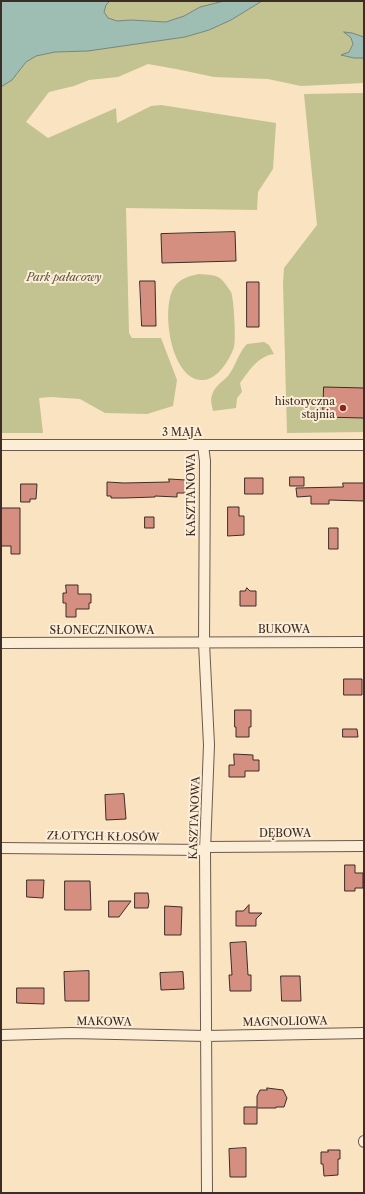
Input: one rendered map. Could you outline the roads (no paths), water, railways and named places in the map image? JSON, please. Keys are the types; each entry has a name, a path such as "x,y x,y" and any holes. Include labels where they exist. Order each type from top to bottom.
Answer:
{"street":[{"name":"3 MAJA","path":"1,445 364,444"},
{"name":"KASZTANOWA","path":"204,445 204,643 209,745 205,848 207,1193"},
{"name":"BUKOWA","path":"204,643 364,642"},
{"name":"SŁONECZNIKOWA","path":"1,643 204,643"},
{"name":"DĘBOWA","path":"205,848 364,846"},
{"name":"ZŁOTYCH KŁOSÓW","path":"1,848 205,848"},
{"name":"MAGNOLIOWA","path":"206,1036 364,1033"},
{"name":"MAKOWA","path":"1,1035 71,1034 206,1036"}],"water":[{"path":"1,1 110,1 106,5 104,12 108,18 117,21 131,20 166,22 184,16 200,7 224,1 262,1 231,20 209,30 185,37 88,51 55,52 36,56 26,62 12,80 1,87"},
{"path":"344,32 364,37 364,58 354,58 341,55 349,52 353,44 351,38"}],"place":[{"name":"historyczna stajnia","path":"343,408"}],"park label":[{"name":"Park pałacowy","path":"64,278"}]}
